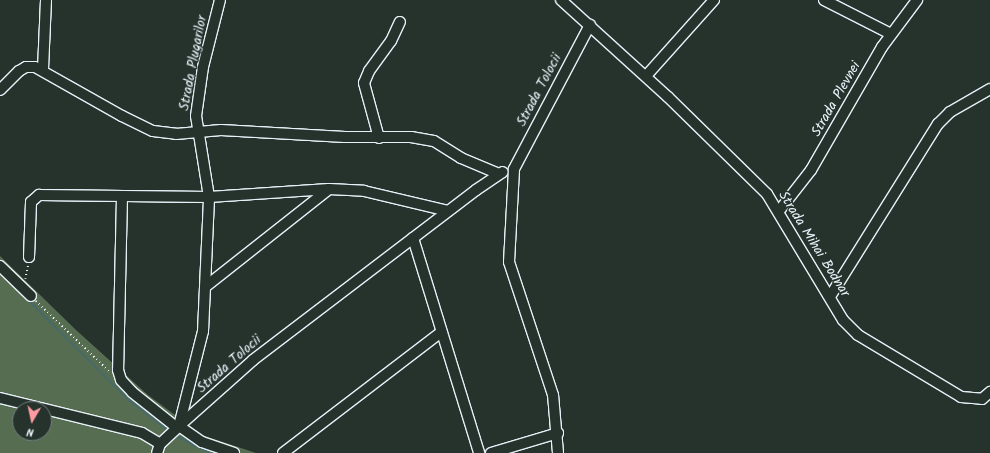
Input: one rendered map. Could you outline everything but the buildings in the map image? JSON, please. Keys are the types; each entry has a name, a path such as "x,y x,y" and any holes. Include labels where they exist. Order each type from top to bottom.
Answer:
{"street":[{"path":"43,69 46,0"},
{"name":"Strada Plugarilor","path":"197,132 196,116 203,67 220,0"},
{"name":"Strada Mihai Bodnar","path":"561,0 646,76 754,181 779,211 831,295 843,320 858,335 961,397 974,400 982,399 990,392"},
{"path":"646,76 714,0"},
{"path":"824,0 891,34"},
{"name":"Strada Plevnei","path":"779,211 811,170 891,34 917,0"},
{"path":"379,138 364,83 369,71 392,41 400,22"},
{"name":"Strada Tolocii","path":"558,453 558,433 553,395 509,262 513,214 514,169 590,25"},
{"path":"0,90 26,67 43,69 116,113 153,131 176,134 221,130 379,138 411,137 434,141 461,158 499,174"},
{"path":"831,295 938,124 950,112 990,89"},
{"name":"Strada Tolocii","path":"174,430 203,331 206,287 208,196 197,132"},
{"name":"Strada Tolocii","path":"174,430 253,360 448,211 499,174 514,169"},
{"path":"206,287 330,188"},
{"path":"29,257 31,202 36,196 208,196 330,188 364,191 448,211"},
{"path":"122,197 117,356 118,370 121,380 174,430 234,453"},
{"path":"413,238 479,453"},
{"path":"0,266 31,296"},
{"path":"283,453 441,332"},
{"path":"0,398 142,433 158,449 174,430"},
{"path":"491,453 558,433"}],"path":[{"path":"26,282 29,257"},
{"path":"31,296 107,370 121,380"}],"green space":[{"path":"0,256 76,330 148,395 202,435 256,453 0,453"}],"waterway":[{"path":"10,282 129,400 169,431"},
{"path":"174,435 210,453"}]}
